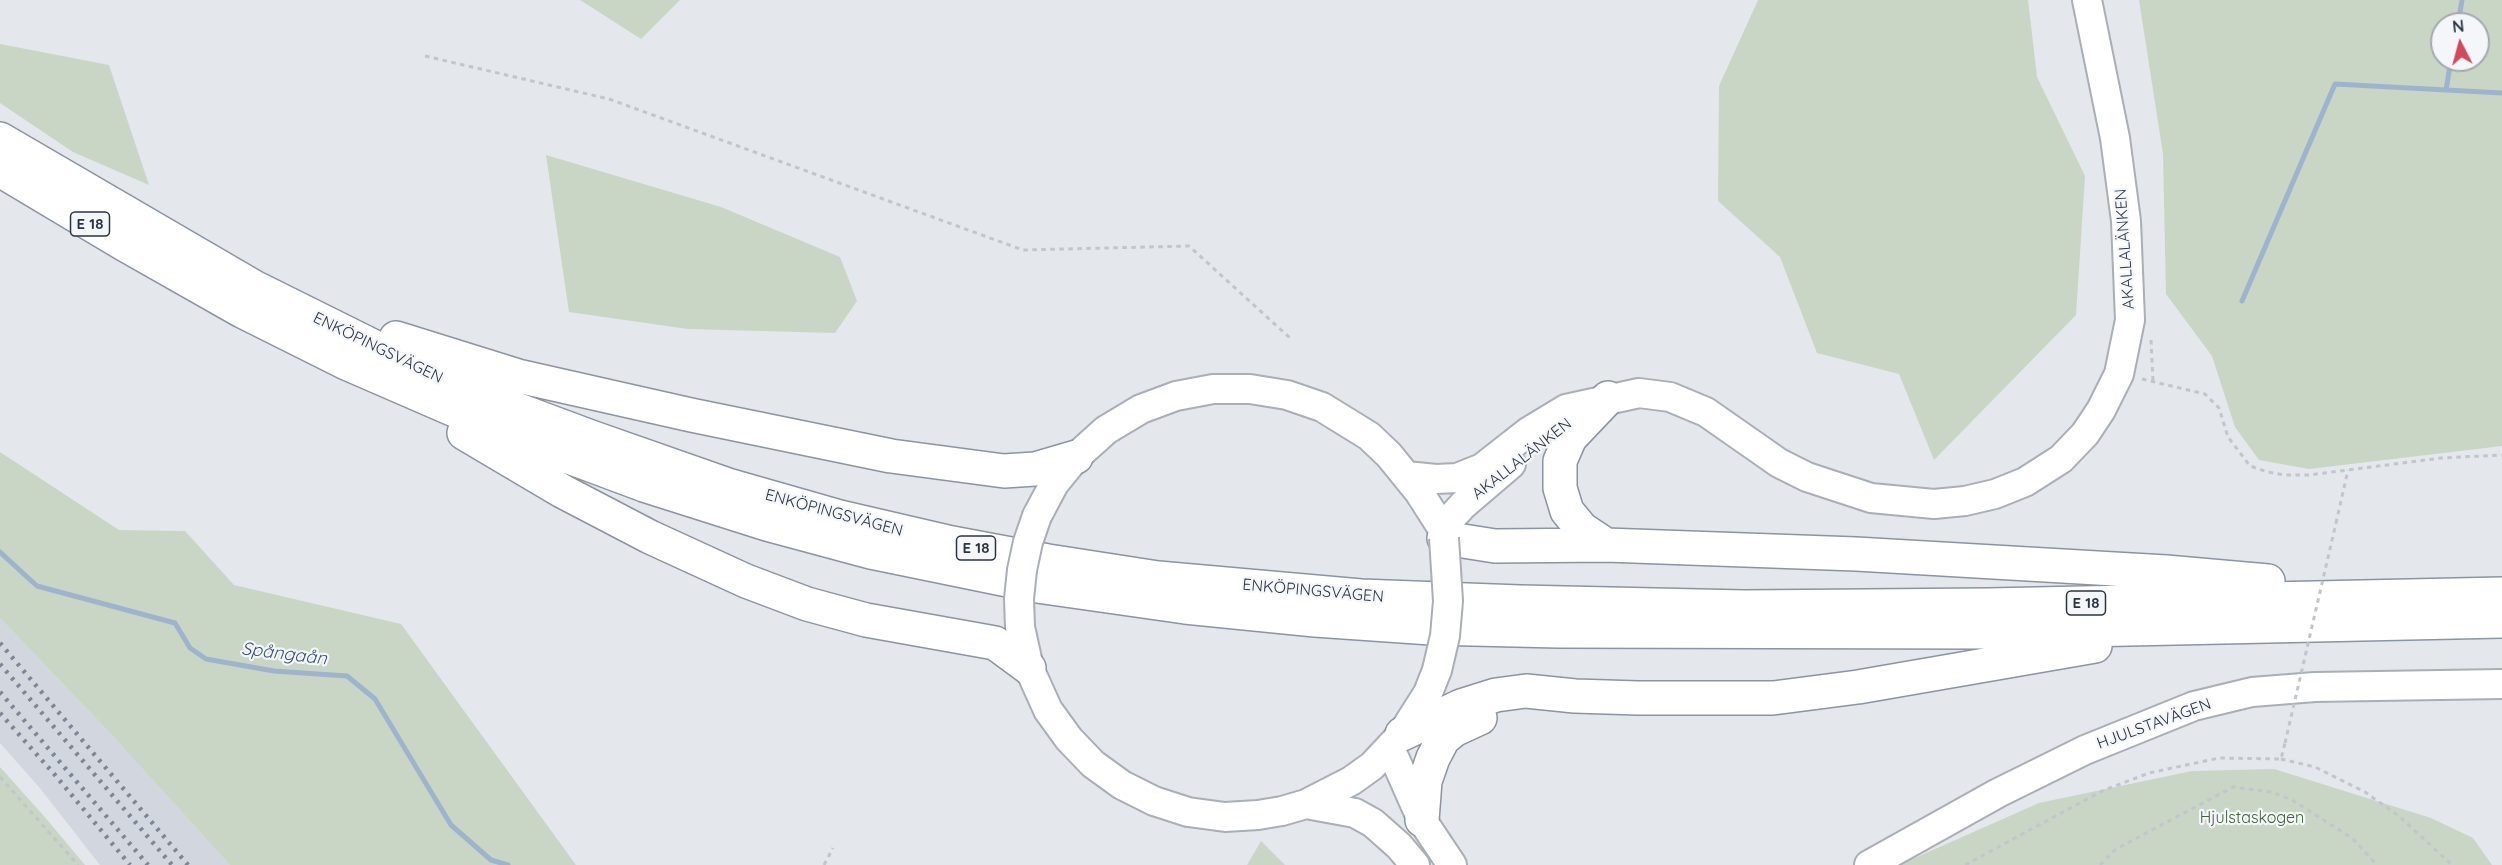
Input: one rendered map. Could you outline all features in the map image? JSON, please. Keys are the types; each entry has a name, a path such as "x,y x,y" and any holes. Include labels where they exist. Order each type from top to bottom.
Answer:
{"highway":[{"name":"ENKÖPINGSVÄGEN","path":"0,139 254,287 449,384 728,485 840,517 952,543 1158,578 1361,596 1520,602 1744,620"},
{"name":"ENKÖPINGSVÄGEN","path":"0,170 242,311 344,362 526,441 656,489 767,524 871,552 1037,586 1185,607 1315,620 1431,628 1744,620"},
{"path":"254,287 429,350 518,376 691,415 891,456 975,468 1004,471 1035,469 1076,457"},
{"path":"344,362 562,491 650,537 746,581 807,604 866,620 995,643 1029,668"},
{"path":"1606,545 1582,529 1568,511 1560,488 1560,461 1570,438 1608,398"},
{"path":"1443,533 1495,546 1606,545 1856,554 2166,572 2428,595"},
{"name":"E 18","path":"1744,620 1989,605 2502,594"},
{"name":"E 18","path":"1744,620 2194,628 2502,621"},
{"path":"1396,741 1461,706 1496,695 1536,691 1575,696 1709,700 1773,698 1858,687 2194,628"},
{"path":"1422,820 1425,781 1432,758 1443,739 1454,730 1499,710 1575,696"}],"main road":[{"name":"AKALLALÄNKEN","path":"1406,476 1436,479 1457,478 1482,468 1528,432 1566,409 1639,393 1670,397 1706,412 1779,464 1829,486 1871,498 1934,504 1965,501 1995,494 2025,482 2061,459 2085,434 2115,383 2126,349 2130,320 2126,221 2115,138 2087,0"},
{"path":"1250,388 1287,395 1322,407 1346,420 1382,448 1406,476 1419,492 1443,533 1448,601 1445,636 1437,670 1424,700 1396,741 1351,781 1306,804 1258,815 1225,817 1188,812 1154,801 1093,764 1069,739 1048,710 1029,668 1020,627 1019,599 1022,570 1037,516 1054,484 1076,457 1106,430 1141,409 1176,396 1213,389 1250,388"},
{"name":"AKALLALÄNKEN","path":"1443,533 1463,505 1531,447 1567,420 1608,398"},
{"name":"HJULSTAVÄGEN","path":"1869,865 1998,793 2085,750 2194,706 2252,692 2315,687 2502,684"},
{"path":"1396,741 1422,820 1452,865"},
{"path":"1306,804 1355,813 1373,823 1399,846 1414,865"}],"path":[{"path":"425,56 609,99 1023,250 1189,246 1290,338"},
{"path":"2153,381 2205,394 2218,408 2228,437 2250,466 2285,475 2310,475 2441,458 2502,454"},
{"path":"2281,759 2348,470"},
{"path":"1965,865 2102,790 2149,772 2219,758 2281,759 2315,767 2365,792 2400,818 2452,865"},
{"path":"0,777 78,865"},
{"path":"2100,865 2116,849 2234,787 2271,792 2292,800 2352,838 2377,865"},
{"path":"824,865 833,848"}],"shaded area":[{"path":"0,618 109,732 230,865 100,865 39,787 0,743"}],"green space":[{"path":"580,0 680,0 641,39"},
{"path":"1758,0 2028,0 2037,77 2085,176 2076,315 1934,460 1899,374 1817,353 1780,257 1718,201 1719,86"},
{"path":"2139,0 2502,0 2502,446 2309,469 2259,460 2235,427 2212,356 2166,294 2163,154"},
{"path":"0,44 109,65 149,185 73,152 0,103"},
{"path":"546,155 721,207 840,257 857,301 835,333 688,329 569,312"},
{"path":"0,452 119,530 185,531 234,585 401,624 576,865 230,865 109,732 0,618"},
{"path":"0,767 43,815 85,865 0,865"},
{"name":"Hjulstaskogen","path":"2274,769 2431,818 2473,838 2492,865 1899,865 2039,803 2192,771"},
{"path":"1261,841 1285,865 1247,865"}],"waterway":[{"path":"2460,12 2462,0"},
{"path":"2446,90 2449,72"},
{"path":"2242,301 2335,84 2502,93"},
{"name":"Spångaån","path":"0,552 37,586 175,623 190,648 206,659 274,671 347,676 375,699 451,825 491,860 508,865"}],"railway":[{"path":"0,643 188,865"},
{"path":"0,664 172,865"},
{"path":"0,692 148,865"},
{"path":"0,713 130,865"}]}
